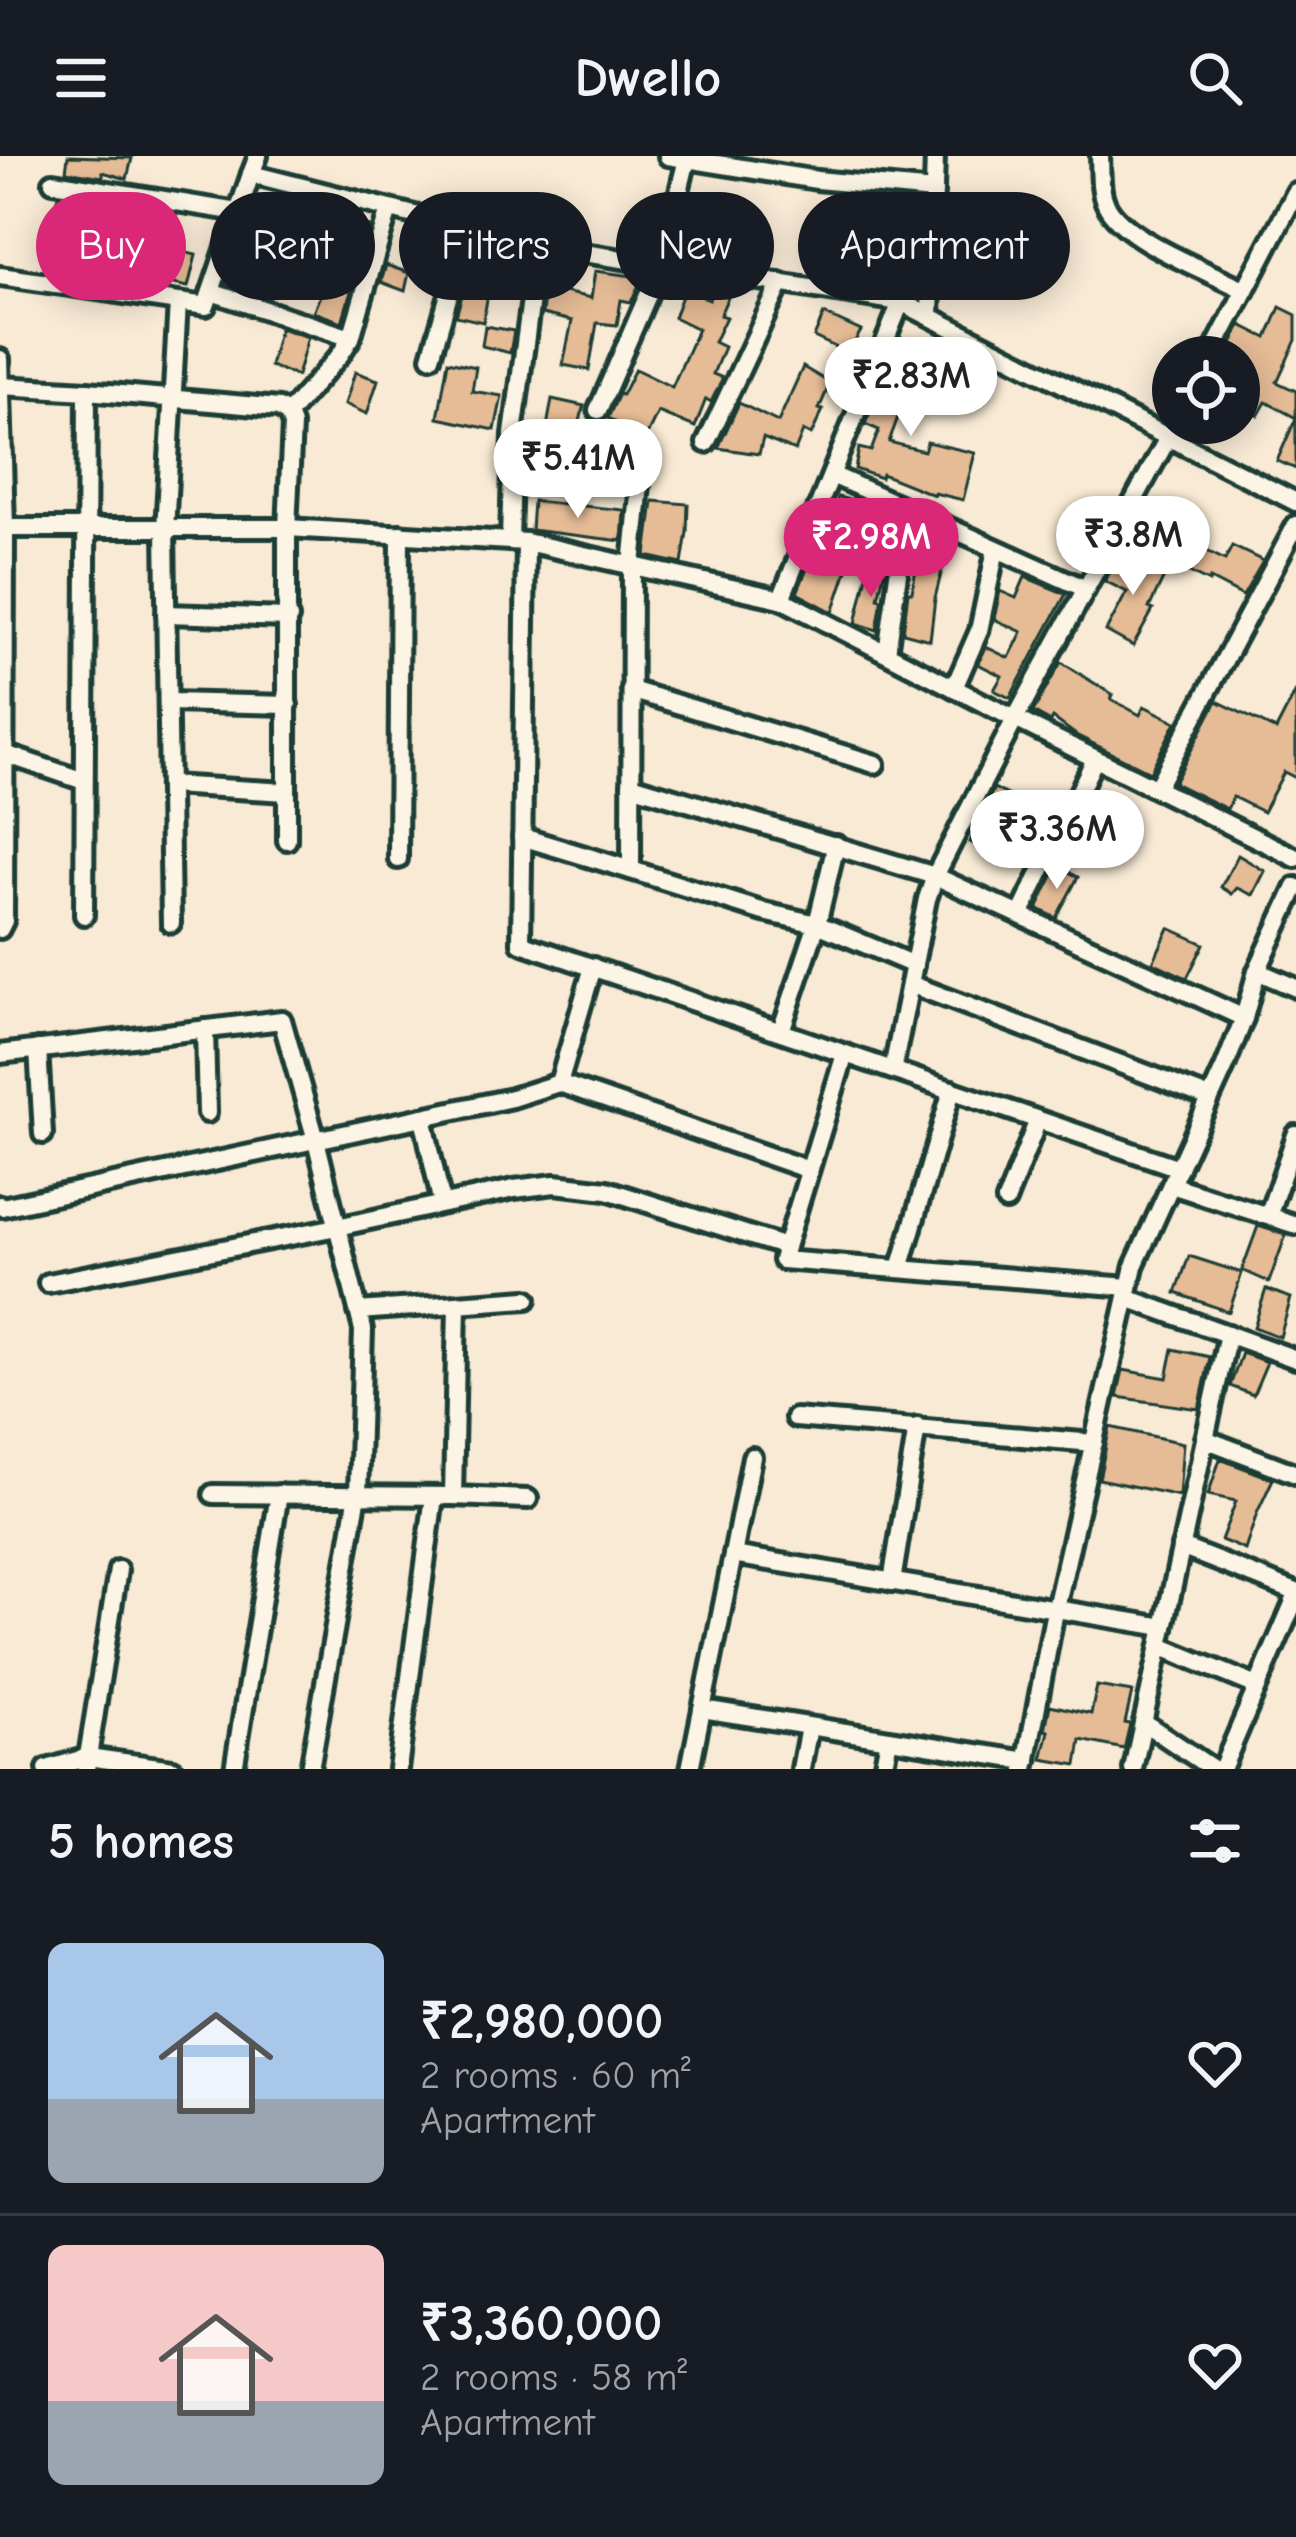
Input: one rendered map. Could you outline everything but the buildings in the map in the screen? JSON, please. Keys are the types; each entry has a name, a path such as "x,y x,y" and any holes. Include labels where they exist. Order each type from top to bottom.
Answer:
{"street":[{"path":"668,156 817,179 934,190"},
{"path":"930,316 935,156"},
{"path":"1100,156 1102,199 1130,233 1245,290"},
{"path":"679,192 687,159"},
{"path":"254,165 399,211"},
{"path":"53,182 210,207"},
{"path":"1221,336 1296,192"},
{"path":"288,414 350,338 389,208"},
{"path":"0,276 206,306 210,295"},
{"path":"774,282 901,302 1152,421"},
{"path":"706,443 781,283"},
{"path":"235,300 350,338"},
{"path":"431,357 447,300"},
{"path":"530,300 512,434 518,541 521,943 1038,1120 1296,1225"},
{"path":"598,410 646,300"},
{"path":"172,923 165,530 178,302"},
{"path":"782,599 901,302"},
{"path":"0,359 5,754 4,922 0,928"},
{"path":"2,386 172,397 279,408 288,414 292,425 287,528 287,840"},
{"path":"84,915 87,391"},
{"path":"893,1069 935,876 1164,444"},
{"path":"1196,444 1296,502"},
{"path":"512,458 641,474 632,565 631,870"},
{"path":"832,475 1086,589"},
{"path":"887,653 907,509"},
{"path":"1156,789 1296,525"},
{"path":"3,528 287,528 518,541 782,599 1296,858"},
{"path":"398,859 400,534"},
{"path":"954,688 980,631 997,549"},
{"path":"166,614 289,618"},
{"path":"631,690 874,764"},
{"path":"169,702 288,705"},
{"path":"5,754 84,781"},
{"path":"1020,915 1095,759"},
{"path":"170,785 287,792"},
{"path":"631,785 935,876 1244,1018"},
{"path":"522,837 817,925 914,964"},
{"path":"781,1031 817,925 836,845"},
{"path":"702,1709 1026,1765 1056,1608 1134,1266 1210,1098 1244,1018 1257,971 1296,887"},
{"path":"559,1083 593,967"},
{"path":"1257,971 1296,988"},
{"path":"910,984 1210,1098"},
{"path":"0,1054 282,1020 363,1330 358,1494 310,1769"},
{"path":"205,1029 207,1113"},
{"path":"38,1049 43,1134"},
{"path":"845,1054 782,1260 1128,1292 1296,1359"},
{"path":"0,1205 512,1099 559,1083 809,1170"},
{"path":"900,1269 952,1090"},
{"path":"423,1118 442,1204"},
{"path":"1006,1201 1038,1120"},
{"path":"1268,1216 1296,1135"},
{"path":"48,1283 536,1186 590,1186 786,1247"},
{"path":"358,1311 527,1299"},
{"path":"398,1769 444,1496 457,1304"},
{"path":"1132,1769 1228,1334"},
{"path":"795,1418 1094,1443"},
{"path":"892,1582 917,1427"},
{"path":"1204,1439 1296,1474"},
{"path":"690,1769 752,1456"},
{"path":"213,1494 528,1499"},
{"path":"233,1769 279,1494"},
{"path":"1143,1723 1217,1769 1296,1595 1181,1547"},
{"path":"733,1556 1056,1608 1162,1637 1257,1686"},
{"path":"87,1763 118,1570"},
{"path":"801,1769 809,1726"},
{"path":"883,1769 889,1739"},
{"path":"47,1769 87,1763 173,1769"}]}
